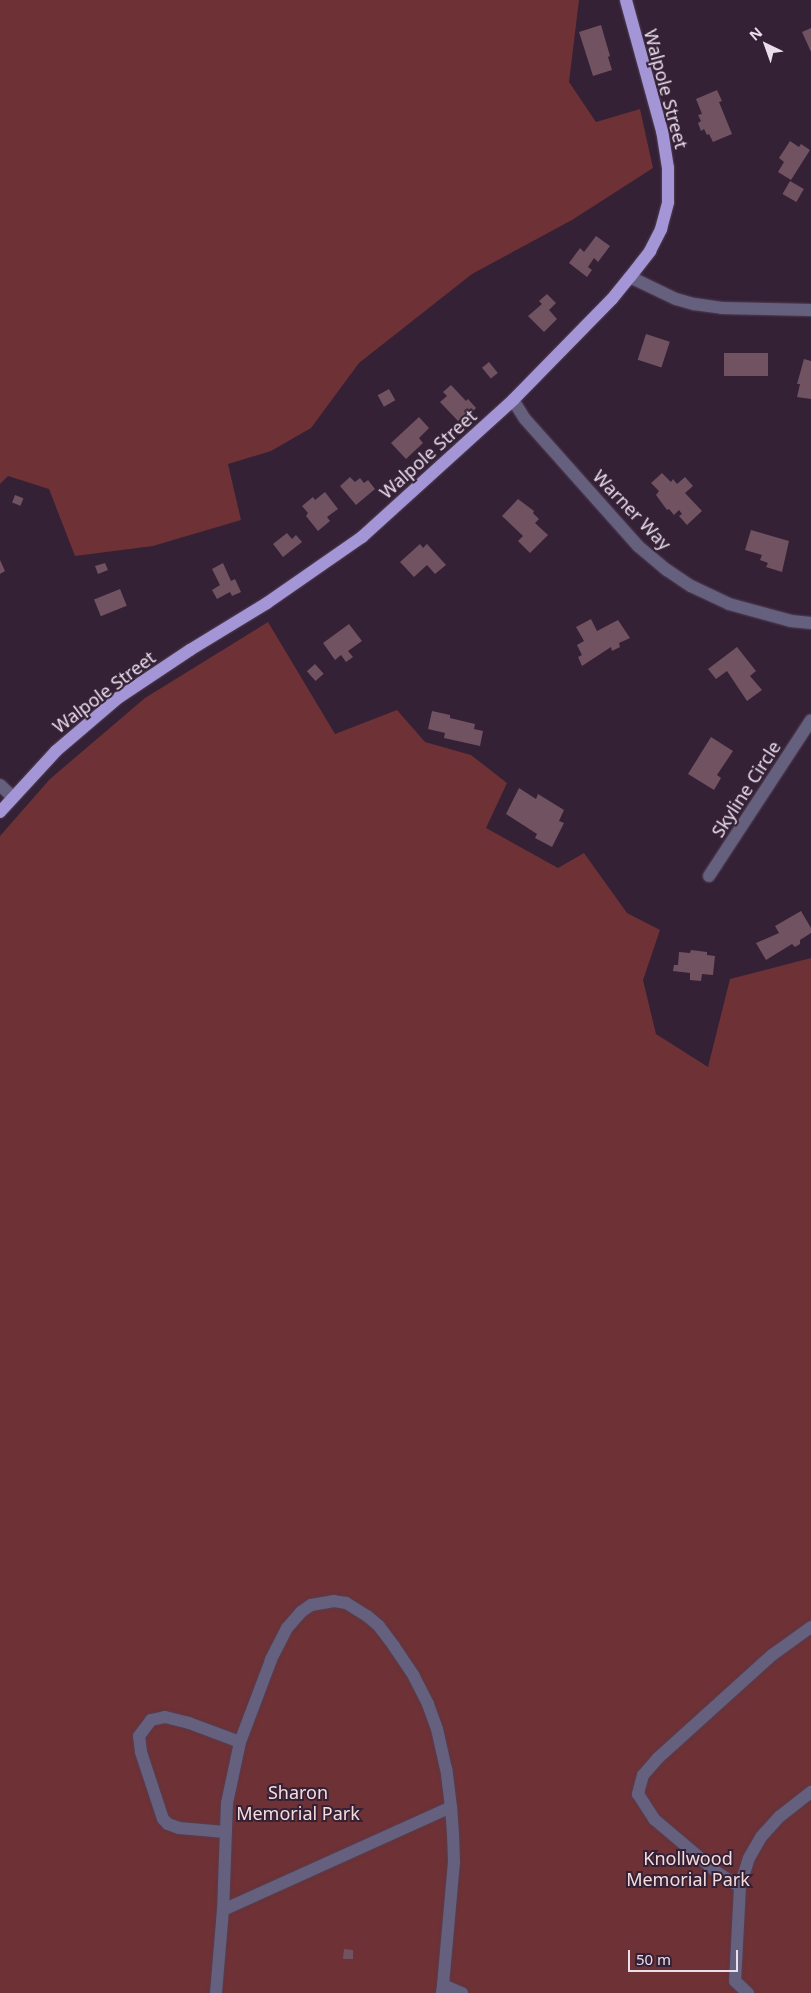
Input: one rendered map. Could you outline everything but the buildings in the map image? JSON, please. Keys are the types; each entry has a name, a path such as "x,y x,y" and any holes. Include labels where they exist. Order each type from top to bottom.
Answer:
{"main road":[{"name":"Walpole Street","path":"0,812 56,751 118,698 190,650 267,603 362,537 513,400 612,300 630,277 650,251 661,229 668,202 668,168 662,131 626,0"}],"street":[{"path":"630,277 676,299 694,304 722,308 811,310"},
{"name":"Warner Way","path":"513,400 525,419 631,539 667,570 691,586 729,604 791,620 811,623"},
{"name":"Skyline Circle","path":"710,876 811,720"},
{"path":"0,785 13,798"},
{"path":"216,1993 223,1910 227,1803 240,1742 271,1660 293,1619 311,1605 334,1601 346,1603 368,1616 379,1626 414,1676 425,1697 437,1729 451,1807 454,1862 443,1989 462,1993"},
{"path":"740,1887 711,1867 654,1819 638,1794 639,1785 643,1775 658,1758 772,1656 811,1627"},
{"path":"225,1832 179,1828 168,1824 160,1813 146,1770 139,1744 139,1736 151,1720 165,1717 189,1723 240,1742"},
{"path":"748,1993 732,1987 740,1887 749,1858 761,1837 779,1817 811,1792"},
{"path":"223,1910 451,1807"}],"green space":[{"path":"0,0 579,0 569,82 596,122 640,109 653,168 572,220 472,274 359,363 311,428 271,451 228,464 241,520 153,546 75,556 49,489 8,476 0,484"},
{"path":"268,622 335,734 397,710 425,742 471,755 507,783 486,828 558,868 584,853 627,913 660,930 643,980 656,1034 708,1067 730,979 811,958 811,1993 0,1993 0,836 50,779 145,698"}],"park label":[{"name":"Sharon Memorial Park","path":"298,1804"},
{"name":"Knollwood Memorial Park","path":"688,1869"}]}
